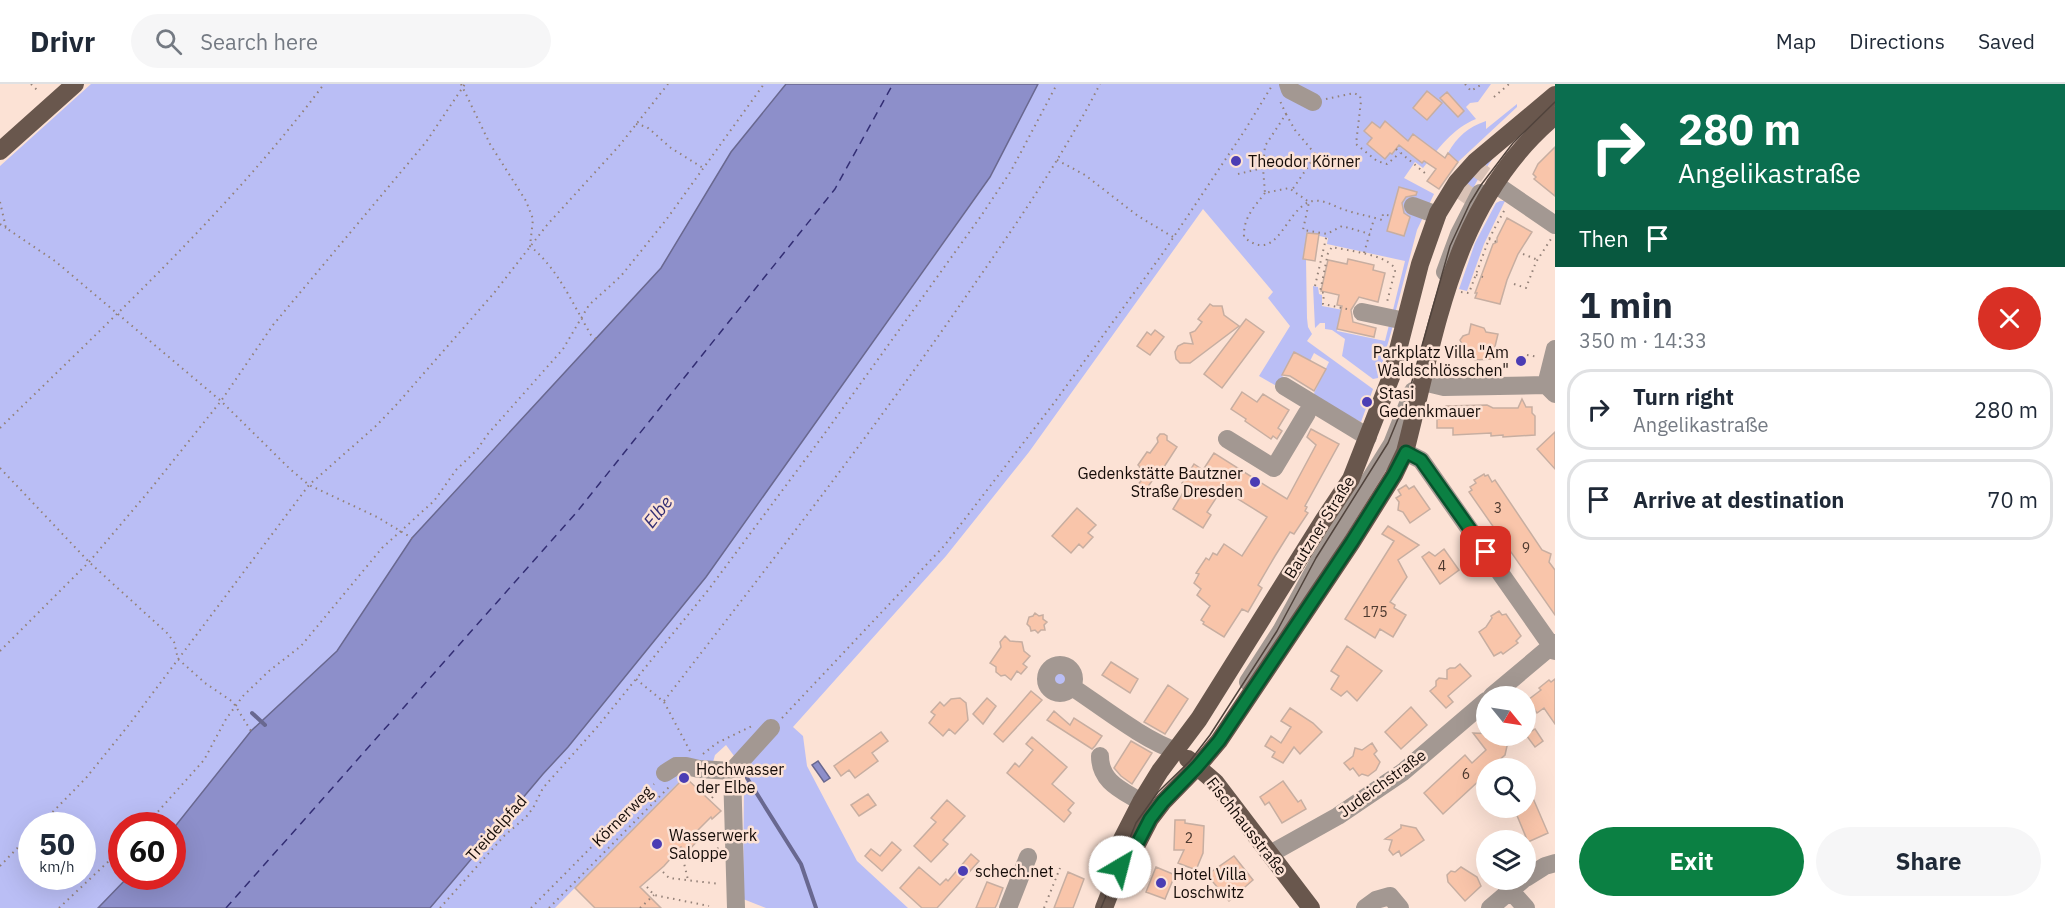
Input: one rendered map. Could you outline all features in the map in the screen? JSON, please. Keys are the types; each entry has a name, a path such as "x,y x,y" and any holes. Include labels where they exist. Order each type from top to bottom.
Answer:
{"main road":[{"path":"0,151 75,84"},
{"name":"Bautzner Straße","path":"1120,867 1121,841 1142,801 1244,649 1351,479 1391,376 1420,264 1425,210 1457,182 1475,162 1555,95"},
{"name":"Bautzner Straße","path":"1104,908 1120,867 1135,848 1150,819 1195,765 1219,741 1380,497 1421,391 1446,290 1466,235 1495,183 1522,148 1555,116"},
{"path":"1351,479 1385,424 1404,376 1431,265 1458,199"},
{"name":"Fischhausstraße","path":"1177,751 1215,782 1311,908"}],"street":[{"path":"1288,84 1290,90 1313,102"},
{"path":"1195,765 1296,604 1318,563 1400,446 1453,247 1466,217 1498,166 1521,138 1555,106"},
{"path":"1495,183 1555,225"},
{"path":"1362,312 1405,321"},
{"path":"1421,391 1518,380 1551,390 1555,349"},
{"path":"1284,386 1366,442"},
{"path":"1227,439 1275,468 1305,411 1366,442"},
{"path":"1400,446 1421,460 1554,646 1504,686"},
{"path":"1318,563 1323,521"},
{"path":"1289,635 1296,604"},
{"path":"1072,687 1123,721 1177,751"},
{"name":"Judeichstraße","path":"1270,854 1338,816 1404,772 1476,709"},
{"path":"736,908 730,887 732,771 764,726"},
{"path":"1100,756 1100,768 1106,778 1142,801"},
{"name":"Körnerweg","path":"669,778 676,766 697,765 732,771"},
{"path":"1008,908 1028,856"},
{"path":"1536,872 1555,863"},
{"path":"1490,908 1511,890"},
{"path":"1522,890 1526,908"},
{"path":"1365,908 1376,900 1390,896 1400,908"}],"path":[{"path":"31,84 38,91"},
{"path":"0,429 223,205 290,130 324,84"},
{"path":"461,84 490,144 526,201 533,219 530,246"},
{"path":"0,651 89,562 156,483 221,401 273,325 426,142 465,84"},
{"path":"53,812 86,778 309,485 377,425 397,404 494,293 530,246 668,84"},
{"path":"158,812 204,760 235,706 269,671 301,646 382,548 434,501 456,470 477,450 486,435 562,349 589,305 634,260 704,169 764,84"},
{"name":"Treidelpfad","path":"440,908 504,836 534,808 543,788 598,726 710,589 981,216 1011,171 1057,84"},
{"path":"664,702 866,437 1009,234 1083,118 1101,84"},
{"path":"636,679 664,702 697,765 717,742 764,726 944,546 1054,403 1173,237 1273,84"},
{"path":"1465,84 1471,91 1482,84"},
{"path":"1494,97 1509,84"},
{"path":"1269,90 1280,101 1295,130 1316,155 1292,190"},
{"path":"1313,102 1354,93 1360,96 1356,144 1377,161 1387,164 1400,153"},
{"path":"1265,193 1263,168 1265,146 1286,114"},
{"path":"636,124 647,127 671,148 704,169"},
{"path":"1396,149 1426,174"},
{"path":"1057,160 1085,175 1138,216 1173,237"},
{"path":"1238,174 1263,168"},
{"path":"1309,202 1289,188 1265,193 1243,225 1244,237 1251,242 1267,244 1276,239 1291,217 1309,202 1316,200 1342,210 1382,220 1383,214 1391,216"},
{"path":"1446,290 1469,293 1489,239 1512,196"},
{"path":"0,202 6,228"},
{"path":"1309,202 1303,230 1327,234 1342,226 1370,234"},
{"path":"1364,254 1375,218"},
{"path":"0,224 55,261 221,401 309,485 401,530 412,538"},
{"path":"1514,284 1526,288 1538,260 1555,232"},
{"path":"1316,286 1327,234"},
{"path":"1489,239 1497,242"},
{"path":"530,246 543,256 558,275 591,335 596,339"},
{"path":"1362,312 1323,304 1324,293 1320,292 1320,288 1328,253 1332,247 1364,254 1395,267 1383,316"},
{"path":"1523,254 1538,260"},
{"path":"1476,274 1484,277"},
{"path":"0,468 89,562 166,633 174,642 178,659 235,706 251,731"},
{"path":"549,908 669,778"},
{"name":"Körnerweg","path":"531,908 669,778"},
{"path":"712,798 716,792 714,785"},
{"path":"0,866 18,847"},
{"path":"694,849 696,851 722,848"},
{"path":"683,859 688,880"},
{"path":"59,908 108,862"},
{"path":"1044,908 1060,868"},
{"path":"663,872 669,878 730,887"},
{"path":"646,887 654,895 709,906"},
{"path":"639,902 642,907 654,895"}],"shaded area":[{"path":"91,84 786,84 731,152 661,268 412,538 337,651 251,731 186,813 108,812 108,890 115,890 98,908 0,908 0,166"},
{"path":"1038,84 1491,84 1478,102 1470,103 1466,107 1476,119 1453,133 1423,168 1415,162 1404,178 1434,194 1417,230 1396,310 1393,310 1405,261 1327,244 1328,238 1307,233 1303,259 1306,260 1308,327 1312,334 1307,341 1373,389 1361,422 1315,395 1329,362 1314,353 1310,361 1294,353 1282,376 1287,379 1280,388 1259,376 1290,326 1268,298 1273,292 1203,209 1029,452 946,556 793,727 803,736 807,766 857,861 908,908 766,908 743,899 744,786 752,773 737,760 726,745 715,755 713,762 699,762 555,908 430,908 568,747 706,577 990,178"},
{"path":"1517,104 1517,107 1458,162 1448,153 1459,137 1468,130 1486,121 1486,129"},
{"path":"1503,144 1466,201 1453,195"},
{"path":"1505,201 1484,244 1467,291 1459,289 1475,243 1496,203"},
{"path":"1313,286 1318,287 1319,294 1322,295 1322,306 1343,310 1337,331 1385,341 1390,321 1394,322 1378,378 1373,379 1342,356 1345,339 1332,330 1325,329 1325,323 1320,323 1315,328"},
{"path":"1060,669 1067,672 1070,679 1067,686 1060,689 1053,686 1050,679 1053,672"}],"water":[{"name":"Elbe","path":"786,84 1038,84 990,177 706,577 568,747 430,908 98,908 115,890 186,890 186,813 251,731 337,651 412,538 661,268 731,152"},
{"path":"818,761 830,778 824,782 812,765"}],"building":[{"path":"1427,91 1442,103 1427,120 1413,108"},
{"path":"1447,92 1464,111 1458,117 1440,98"},
{"path":"1385,121 1408,141 1413,134 1445,158 1448,153 1458,162 1439,189 1427,181 1436,169 1424,161 1422,163 1399,145 1385,159 1367,144 1372,138 1364,131 1372,122 1380,128"},
{"path":"1555,147 1555,196 1534,179 1536,177 1533,174 1538,164"},
{"path":"1399,187 1417,192 1416,195 1406,197 1402,203 1404,213 1410,217 1404,236 1387,231"},
{"path":"1507,218 1532,232 1518,254 1500,304 1475,298 1477,293 1475,293 1493,244 1497,242"},
{"path":"1307,233 1319,234 1315,261 1303,259"},
{"path":"1348,259 1374,265 1373,270 1385,273 1378,302 1359,297 1351,310 1353,322 1376,328 1374,337 1337,329 1342,306 1337,305 1339,295 1321,291 1328,260 1347,264"},
{"path":"1210,304 1222,306 1224,315 1239,326 1190,363 1180,363 1176,359 1175,352 1178,346 1184,343 1193,344 1190,333 1195,331 1202,322 1198,319"},
{"path":"1246,319 1264,332 1222,388 1204,374"},
{"path":"1471,324 1484,328 1486,332 1498,334 1492,359 1475,360 1464,355 1465,350 1460,340 1469,334"},
{"path":"1155,330 1164,337 1150,355 1137,346 1147,332 1151,335"},
{"path":"1294,352 1326,369 1314,391 1290,376 1282,375"},
{"path":"1242,392 1257,402 1263,394 1289,410 1278,428 1282,431 1277,439 1273,436 1271,439 1231,409"},
{"path":"1522,399 1526,407 1532,407 1532,413 1535,416 1535,435 1503,437 1503,435 1491,436 1491,433 1453,435 1453,428 1437,428 1437,419 1440,419 1446,406 1487,405 1493,408 1518,408"},
{"path":"1311,429 1339,444 1305,506 1307,507 1305,511 1308,513 1294,534 1290,532 1275,556 1258,585 1262,588 1248,612 1242,609 1224,637 1203,624 1201,620 1210,606 1197,595 1201,589 1194,583 1199,574 1196,573 1206,558 1209,560 1213,553 1217,555 1224,544 1242,556 1267,517 1222,489 1207,512 1211,515 1203,528 1173,509 1187,486 1182,483 1194,464 1203,470 1214,453 1287,499 1316,445 1307,437"},
{"path":"1555,432 1555,469 1537,449"},
{"path":"1160,434 1167,436 1167,440 1177,447 1152,480 1138,470 1140,467 1138,465 1158,442 1157,438"},
{"path":"1484,474 1488,475 1492,482 1495,480 1542,550 1551,554 1549,562 1555,570 1555,615 1469,492 1472,490 1470,487 1476,483 1474,480"},
{"path":"1144,477 1152,481 1144,492 1137,486"},
{"path":"1406,485 1409,489 1414,486 1430,509 1410,523 1403,512 1398,510 1399,502 1396,498 1401,495 1398,490"},
{"path":"1077,508 1096,525 1088,533 1093,537 1083,548 1079,544 1071,553 1052,536"},
{"path":"1388,526 1419,545 1398,560 1407,577 1390,602 1395,605 1394,608 1406,615 1393,637 1380,629 1375,638 1345,619 1394,541 1382,534"},
{"path":"1444,549 1459,570 1440,584 1422,557 1429,552 1435,556"},
{"path":"1499,611 1502,615 1506,614 1521,636 1516,641 1518,643 1503,654 1501,652 1494,656 1479,632 1486,627 1491,616"},
{"path":"1035,613 1039,616 1043,615 1043,619 1047,622 1044,625 1045,630 1038,633 1035,630 1031,631 1027,624 1029,617"},
{"path":"1005,636 1010,641 1022,642 1024,651 1030,656 1023,664 1027,667 1021,674 1017,671 1011,680 996,672 996,667 990,663 1001,647 1000,642"},
{"path":"1347,646 1382,671 1357,701 1347,691 1341,696 1331,689 1339,676 1331,671"},
{"path":"1111,662 1138,679 1130,693 1102,675"},
{"path":"1460,664 1471,676 1448,696 1453,702 1446,708 1430,691 1436,686 1439,678 1447,679 1447,670"},
{"path":"1555,679 1555,724 1544,708 1536,712 1536,694 1541,690 1539,688 1549,680 1551,682"},
{"path":"1168,685 1188,699 1165,734 1144,722"},
{"path":"1031,691 1042,700 1003,742 994,734"},
{"path":"960,698 966,703 968,720 955,734 949,729 943,736 929,723 935,715 931,712 940,702 944,706 951,699"},
{"path":"987,698 996,706 983,724 973,714"},
{"path":"1411,707 1427,725 1401,749 1385,732"},
{"path":"1290,708 1322,732 1300,754 1294,747 1283,763 1272,757 1275,752 1265,746 1271,736 1281,743 1291,727 1281,721"},
{"path":"1054,711 1070,725 1074,718 1102,736 1092,749 1047,720"},
{"path":"1536,730 1543,741 1536,746"},
{"path":"881,732 888,741 872,753 878,761 855,778 849,770 841,776 834,766"},
{"path":"1032,737 1067,767 1052,784 1074,803 1068,810 1071,813 1064,822 1007,773 1015,763 1019,767 1033,750 1026,744"},
{"path":"1131,741 1152,753 1132,784 1114,768"},
{"path":"1372,743 1377,751 1374,754 1380,762 1376,770 1368,776 1362,774 1359,776 1353,768 1350,770 1344,763 1353,756 1355,748 1362,750"},
{"path":"1483,746 1507,746 1505,755 1502,758 1477,758 1486,750"},
{"path":"1465,755 1472,763 1476,759 1476,783 1443,814 1424,793"},
{"name":"Wasserwerk Saloppe","path":"685,777 721,811 712,819 711,817 696,832 701,837 686,853 681,847 640,887 661,908 595,908 575,888"},
{"path":"1283,781 1298,802 1301,800 1306,809 1282,823 1269,802 1265,805 1260,797"},
{"path":"868,794 876,805 859,816 851,805"},
{"path":"947,800 965,816 943,840 948,844 931,862 914,846 936,822 931,818"},
{"path":"1536,805 1548,833 1536,838 1536,830 1523,830 1518,818 1536,818"},
{"path":"1175,820 1185,820 1185,823 1204,826 1203,853 1196,870 1178,863 1184,850 1174,850"},
{"path":"1401,825 1416,828 1424,840 1401,856 1399,851 1393,855 1389,850 1392,840 1385,839 1401,828"},
{"path":"892,842 901,850 882,871 865,856 871,849 880,856"},
{"path":"971,854 979,861 937,908 922,908 900,888 919,867 940,885 946,879 948,881"},
{"path":"1234,856 1253,880 1229,901 1207,875"},
{"name":"Hotel Villa Loschwitz","path":"1156,867 1175,875 1165,899 1146,892"},
{"path":"1461,867 1476,876 1477,890 1465,901 1448,882 1447,875 1451,871 1455,872"},
{"path":"1068,872 1084,879 1073,908 1054,908"},
{"path":"987,882 1003,888 997,904 995,908 976,908"}],"waterway":[{"path":"252,713 265,725"},
{"path":"747,778 801,864 816,908"}],"ferry route":[{"path":"226,908 576,513 835,189 893,84"}],"tunnel":[{"path":"1458,199 1483,163"}],"tram line":[{"path":"1101,908 1136,823 1158,792 1190,761 1210,735 1277,631 1316,558 1388,443 1409,392 1450,246 1470,203 1513,143 1555,102"}],"place":[{"name":"Theodor Körner","path":"1236,161"},
{"name":"Parkplatz Villa \"Am Waldschlösschen\"","path":"1521,361"},
{"name":"Stasi Gedenkmauer","path":"1367,402"},
{"name":"Gedenkstätte Bautzner Straße Dresden","path":"1255,482"},
{"name":"Hochwasser der Elbe","path":"684,778"},
{"name":"Wasserwerk Saloppe","path":"657,844"},
{"name":"schech.net","path":"963,871"},
{"name":"Hotel Villa Loschwitz","path":"1161,883"}],"route":[{"path":"1120,867 1135,848 1150,819 1163,802 1219,741 1352,542 1406,452 1421,460 1486,552"}]}
